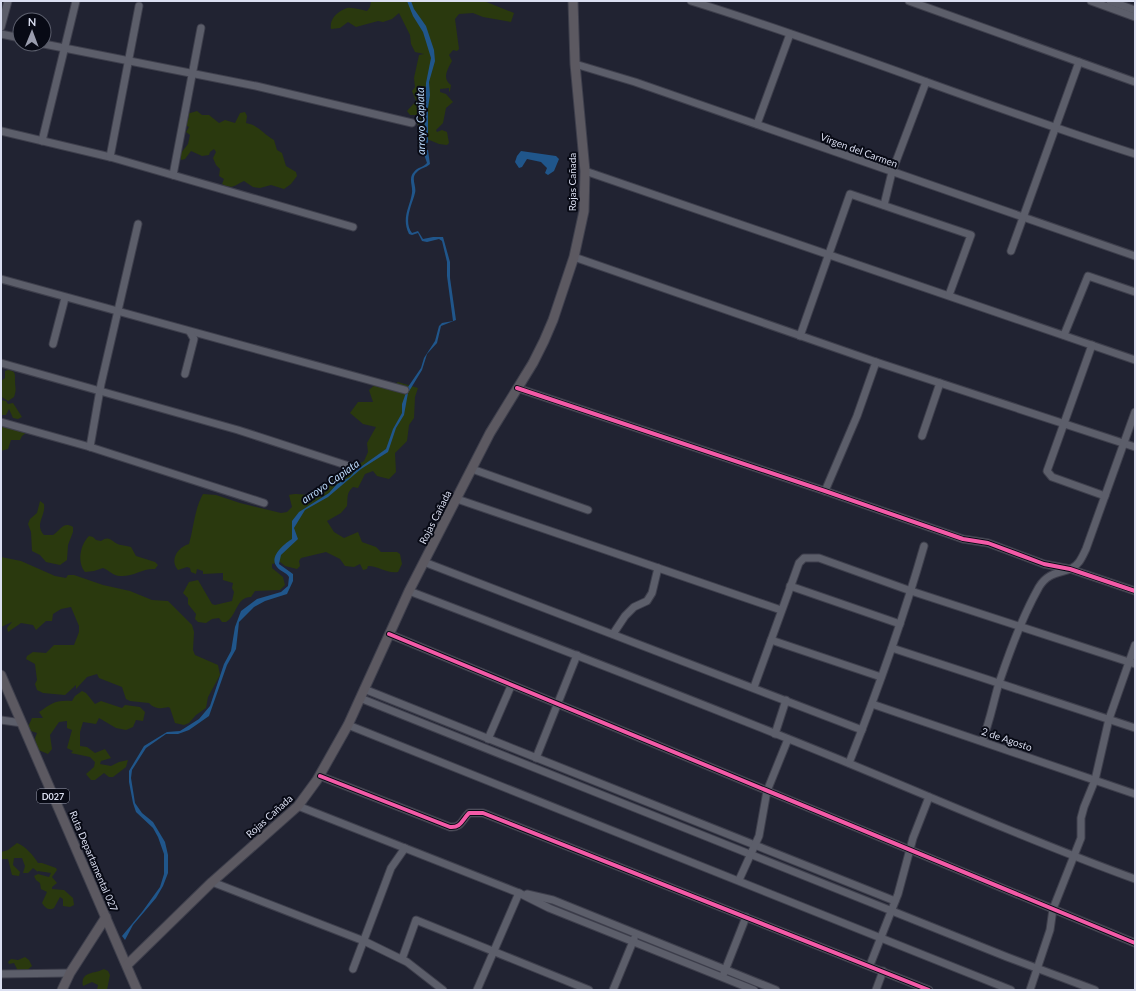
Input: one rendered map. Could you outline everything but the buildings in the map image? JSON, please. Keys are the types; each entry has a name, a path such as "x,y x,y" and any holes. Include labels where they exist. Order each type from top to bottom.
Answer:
{"main road":[{"name":"Rojas Cañada","path":"126,965 212,882 298,806 320,776 348,725 409,591 490,433 533,363 550,327 574,257 584,210 585,171 575,64 573,1"},
{"name":"Ruta Departamental 027","path":"1,675 137,990"},
{"path":"62,990 70,973 106,917"}],"street":[{"path":"1,26 8,1"},
{"path":"42,141 76,1"},
{"path":"691,1 790,34 1056,129 1135,154"},
{"path":"909,1 1135,82"},
{"path":"1091,1 1135,17"},
{"path":"1110,1 1135,10"},
{"path":"110,157 139,6"},
{"path":"173,175 201,28"},
{"path":"1,34 12,36"},
{"path":"757,124 790,34"},
{"path":"52,46 128,62 256,86 412,123"},
{"path":"1011,250 1079,62"},
{"name":"Virgen del Carmen","path":"575,64 635,82 1135,256"},
{"path":"884,205 892,172 926,82"},
{"path":"1,131 110,157 353,227"},
{"path":"585,171 1135,360"},
{"path":"800,336 850,194 970,235 949,295"},
{"path":"90,447 117,312 138,224"},
{"path":"574,257 876,362 1135,447"},
{"path":"1064,335 1088,276 1135,292"},
{"path":"1,281 405,390"},
{"path":"52,344 65,298"},
{"path":"185,374 194,339 190,332"},
{"path":"1092,345 1063,423 1047,474 1105,496"},
{"path":"826,491 857,416 876,362"},
{"path":"1,363 238,430 352,467"},
{"path":"922,436 940,383"},
{"path":"517,388 826,491 962,539 988,544 1044,564 1070,569 1135,592"},
{"path":"1044,579 1053,574 1070,569 1079,563 1086,549 1135,412"},
{"path":"1,422 90,447 264,503"},
{"path":"472,469 588,510"},
{"path":"457,499 781,610"},
{"path":"849,763 892,648 924,546"},
{"path":"754,688 798,563 804,558 810,557 819,558 911,591 1132,663"},
{"path":"424,562 862,730"},
{"path":"982,741 990,720 999,683 1020,626 1044,579 1044,564"},
{"path":"613,634 622,620 634,607 647,601 650,597 658,568"},
{"path":"790,586 900,624"},
{"path":"409,591 577,655 849,763 1074,857 1135,879"},
{"path":"389,634 557,705 1135,942"},
{"path":"771,640 881,677"},
{"path":"1030,990 1050,930 1053,909 1081,838 1084,807 1095,780 1109,719 1132,663 1135,645"},
{"path":"892,648 1135,728"},
{"path":"536,758 577,655"},
{"path":"488,739 512,686"},
{"path":"362,693 488,739 895,901"},
{"path":"362,693 751,854 1095,990"},
{"path":"775,734 786,700"},
{"name":"2 de Agosto","path":"872,704 1135,794"},
{"path":"1,720 22,723"},
{"path":"348,725 1011,990"},
{"path":"739,880 759,836 767,791 788,739"},
{"path":"320,776 450,827 456,828 469,813 483,813 870,965 929,990"},
{"path":"870,965 895,901 910,850 929,797"},
{"path":"298,806 519,893 549,908 753,990 756,982"},
{"path":"353,969 391,868 405,848"},
{"path":"212,882 364,941 402,960 418,970 443,990"},
{"path":"519,893 553,900 776,990"},
{"path":"477,990 519,893"},
{"path":"722,977 746,917"},
{"path":"402,960 416,920 589,990"},
{"path":"613,990 636,933"},
{"path":"876,990 883,971"},
{"path":"1,974 70,973"}],"green space":[{"path":"371,1 484,1 514,13 511,22 483,17 473,13 459,14 455,19 459,49 457,51 453,50 449,55 452,61 446,77 448,83 451,85 450,91 449,92 449,88 440,89 440,92 446,94 453,102 446,108 443,123 436,130 437,132 442,130 447,132 449,143 447,145 439,144 427,139 428,132 417,124 417,115 410,115 407,111 416,101 412,91 415,87 414,78 419,55 424,54 415,52 411,44 410,35 399,13 392,19 383,22 378,21 356,27 348,22 340,28 331,29 331,22 340,11 347,8 354,8 367,11 370,7"},
{"path":"197,111 202,115 209,115 219,123 225,120 235,123 240,113 245,112 247,116 246,123 258,128 274,140 277,150 282,153 286,166 296,172 297,176 291,184 284,189 271,185 260,188 253,187 244,181 228,187 222,184 224,179 219,176 220,169 216,165 213,158 216,152 214,149 209,155 202,156 191,151 185,159 181,160 181,153 188,144 190,135 186,132 189,127 185,125 189,117 187,114"},
{"path":"8,370 14,373 16,390 14,397 8,401 2,397 1,381 5,378 5,371"},
{"path":"378,382 393,385 398,382 418,388 415,397 414,418 409,425 407,441 395,453 396,472 389,479 377,476 373,471 365,474 358,488 353,487 349,491 347,506 341,513 327,521 334,532 344,538 358,532 362,542 376,547 381,552 397,552 400,554 402,564 398,572 390,572 368,566 367,569 363,570 360,564 354,567 345,566 340,559 326,552 301,558 299,561 300,566 297,569 285,566 280,562 272,564 272,568 283,577 285,585 280,590 255,591 251,597 242,600 239,603 230,619 226,622 222,622 219,618 212,619 206,623 198,622 195,619 196,614 188,604 188,598 183,593 189,582 198,580 212,604 215,605 232,601 234,592 232,588 233,583 223,580 223,573 203,574 203,571 197,569 196,574 191,572 190,568 187,567 178,570 175,566 174,562 176,554 181,548 189,544 196,512 203,494 216,495 240,503 281,513 287,512 292,507 289,495 300,494 322,497 333,479 364,461 368,452 367,443 376,427 363,424 350,413 358,402 373,402 369,390"},
{"path":"1,400 6,401 8,404 13,403 22,417 18,419 13,418 9,409 6,415 1,415"},
{"path":"1,421 26,433 20,440 11,440 8,449 1,451"},
{"path":"40,501 44,504 40,527 44,535 53,535 62,527 67,525 73,527 73,532 68,545 67,560 60,565 46,562 40,555 32,551 31,532 28,524 30,519 37,513"},
{"path":"89,536 101,541 107,538 118,544 131,547 136,556 155,562 158,565 155,569 125,576 115,575 103,568 85,572 80,559 83,544"},
{"path":"1,557 21,561 55,576 66,578 68,575 74,575 103,585 130,591 152,600 168,601 192,625 194,632 193,650 195,655 218,665 220,675 208,697 206,708 196,715 189,723 184,725 175,723 170,708 158,708 149,703 130,701 126,699 122,687 99,678 97,674 87,677 76,689 76,685 65,695 43,693 37,690 35,684 37,680 35,664 26,659 27,656 33,652 46,653 54,645 74,645 79,632 79,626 71,607 61,609 53,614 52,621 46,621 36,630 33,625 21,623 8,632 7,628 12,622 1,627"},
{"path":"82,691 86,693 95,704 101,701 122,708 125,705 140,707 145,712 143,721 136,720 133,727 126,730 116,728 99,718 96,724 83,722 80,732 80,746 87,747 95,753 105,749 111,758 101,761 100,764 111,766 128,760 126,767 113,777 109,777 104,773 95,780 91,780 86,774 94,767 95,762 90,757 71,753 73,751 67,748 72,730 67,728 67,721 59,722 50,735 52,749 48,754 36,749 35,738 37,733 31,731 28,727 32,718 43,718 39,712 48,706 61,701 72,701 75,696"},
{"path":"17,843 29,851 38,863 56,868 57,870 52,877 57,883 52,887 52,889 64,890 73,898 74,905 70,907 63,906 63,899 60,897 54,908 46,908 42,903 47,892 41,889 40,883 34,876 38,874 49,877 51,873 38,872 33,868 28,873 23,873 25,866 22,858 14,858 13,865 20,872 19,876 12,875 8,859 1,859 1,852 8,850"},
{"path":"25,957 29,960 32,966 25,972 18,971 14,963 9,964 8,962 11,959 18,960"},
{"path":"104,969 108,971 110,975 107,990 97,990 98,985 92,982 83,986 83,981 86,975"}],"water":[{"path":"407,1 411,1 414,9 426,26 434,50 435,61 429,82 430,95 428,108 428,143 424,141 426,83 431,58 423,32 413,16"},
{"path":"422,148 428,150 430,164 415,174 415,193 409,213 408,223 412,233 418,231 423,239 443,237 450,262 450,278 456,320 441,326 437,343 427,354 422,370 408,393 404,415 396,428 388,452 361,469 328,497 305,510 294,528 298,539 281,555 279,564 293,574 293,581 287,594 265,601 254,607 239,622 236,649 227,665 209,716 189,730 178,734 166,734 146,748 132,770 131,778 135,803 142,813 153,822 165,842 168,855 168,873 156,898 133,925 125,940 122,936 160,887 164,874 164,854 158,837 153,828 136,812 129,782 129,771 144,746 167,732 180,731 199,719 210,706 224,664 231,651 235,627 241,611 257,599 281,592 288,586 289,577 277,567 275,559 278,551 292,539 292,521 299,512 329,493 337,484 350,477 355,471 386,449 393,429 402,413 402,404 408,387 421,368 424,358 435,341 439,326 442,323 453,321 447,276 447,262 442,241 439,239 427,242 422,241 418,233 412,235 409,234 406,223 412,193 412,174 415,170 427,163"},
{"path":"521,151 556,156 559,159 554,171 548,175 545,173 547,168 541,162 527,159 522,167 519,168 515,162"}],"waterway":[{"name":"arroyo Capiata","path":"426,140 426,151"}],"cycle path":[{"path":"517,388 825,491 963,539 988,543 1044,564 1070,569 1135,591"},
{"path":"389,634 1135,943"},
{"path":"320,776 450,827 459,825 469,813 483,813 929,990"}]}
